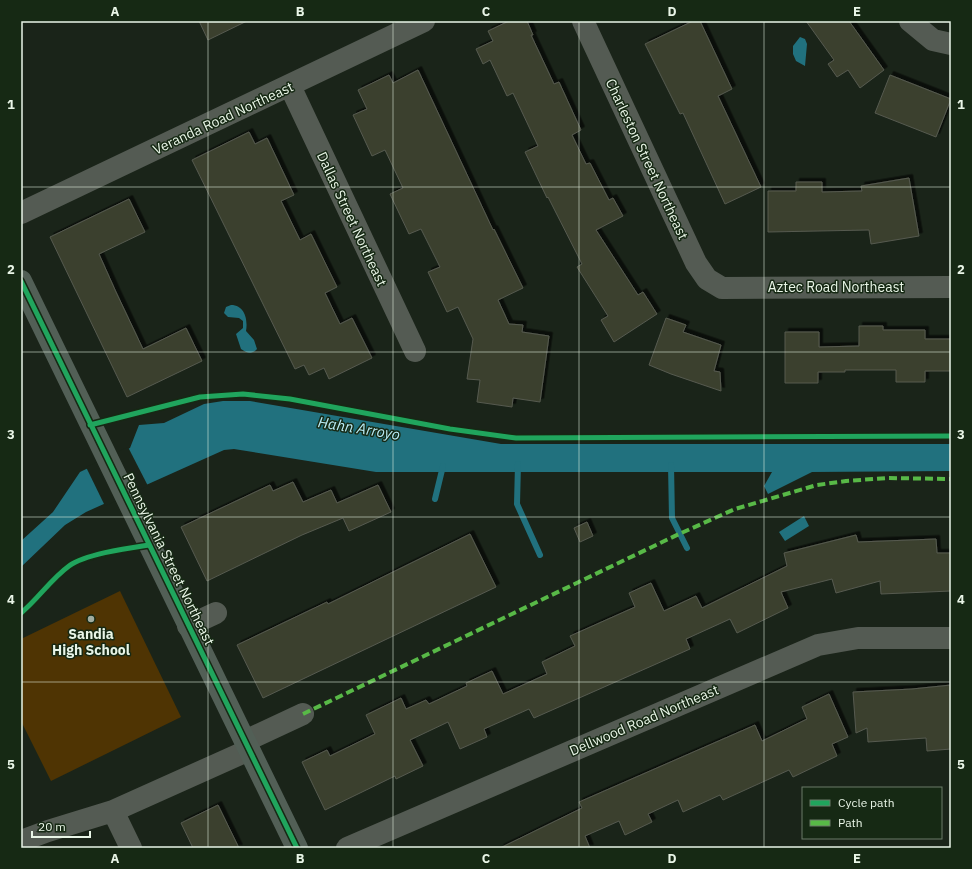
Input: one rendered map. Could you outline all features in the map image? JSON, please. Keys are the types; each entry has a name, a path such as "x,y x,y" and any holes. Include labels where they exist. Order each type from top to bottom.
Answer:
{"street":[{"name":"Veranda Road Northeast","path":"21,213 424,21"},
{"name":"Charleston Street Northeast","path":"583,21 696,263 707,279 722,288"},
{"path":"910,21 933,40 951,44"},
{"name":"Dallas Street Northeast","path":"290,86 414,351"},
{"name":"Pennsylvania Street Northeast","path":"21,281 188,626 298,848"},
{"name":"Aztec Road Northeast","path":"722,288 951,287"},
{"path":"188,626 216,613"},
{"name":"Dellwood Road Northeast","path":"347,848 818,645 858,638 951,638"},
{"path":"21,841 113,811 247,746 303,714"},
{"path":"113,811 131,848"}],"shaded area":[{"path":"120,591 181,717 51,781 21,721 21,639"}],"water":[{"path":"800,37 805,39 807,44 805,66 796,61 793,54 793,46"},
{"path":"231,305 240,308 246,318 246,331 254,340 257,349 251,353 241,349 236,334 243,328 243,321 239,318 228,317 224,313 226,307"},
{"name":"Hahn Arroyo","path":"223,401 250,401 501,444 951,444 951,471 812,472 768,494 764,486 772,472 376,472 234,449 224,450 86,512 65,525 21,567 21,541 53,512 80,472 130,448 139,425 164,423 204,404"},
{"path":"804,516 809,526 785,541 779,532"}],"pier":[{"path":"128,447 148,486 105,506 86,467"}],"building":[{"path":"199,21 247,21 208,40"},
{"path":"509,21 527,21 533,35 531,35 554,84 559,82 581,130 572,135 586,164 590,163 609,200 613,198 623,216 596,230 638,295 643,292 657,314 614,342 601,320 608,316 577,267 582,264 548,197 547,198 525,152 538,146 513,93 507,96 490,60 483,64 476,49 493,41 488,31"},
{"path":"693,21 700,21 732,89 718,96 761,187 725,204 683,113 680,114 645,44"},
{"path":"806,21 849,21 884,70 860,88 848,70 837,77 828,64 834,60"},
{"path":"418,70 493,230 494,229 523,288 498,300 509,324 523,325 522,332 549,336 540,402 513,398 512,407 477,402 480,380 467,379 473,339 458,307 447,312 428,272 440,267 421,229 409,234 390,194 403,188 385,150 372,156 353,115 367,109 358,90 389,75 393,83"},
{"path":"890,75 951,99 936,137 875,113"},
{"path":"249,132 255,144 267,138 294,195 281,201 300,240 311,234 337,287 325,293 340,324 352,318 372,358 329,379 324,368 309,375 304,365 295,369 192,160"},
{"path":"909,178 919,236 871,244 869,230 768,232 768,191 796,191 796,182 822,182 822,192 862,191 861,186"},
{"path":"129,199 145,232 99,254 116,292 143,349 186,328 202,361 127,397 50,237"},
{"path":"666,318 686,325 683,332 721,345 714,371 720,372 721,391 649,365"},
{"path":"859,326 883,326 883,330 925,330 925,339 951,339 951,371 925,371 925,382 896,382 896,370 845,370 845,372 818,372 818,383 785,383 785,332 819,332 819,347 859,346"},
{"path":"293,482 303,502 331,490 337,503 378,485 391,512 349,531 343,518 302,535 207,581 181,527 270,485 273,491"},
{"path":"587,522 593,536 580,542 574,528"},
{"path":"470,534 496,587 263,698 237,645 327,602 328,604"},
{"path":"856,535 858,542 936,539 937,553 951,553 951,591 881,594 880,581 836,593 832,579 781,592 788,608 737,633 730,619 686,639 690,649 534,718 529,709 484,729 487,737 460,749 448,722 410,740 423,766 396,779 395,776 325,810 302,762 327,750 330,756 375,734 366,715 401,698 406,709 426,700 429,704 467,686 466,683 492,671 503,694 547,674 542,662 575,646 570,636 635,607 629,593 651,583 664,611 696,596 702,608 787,566 784,553"},
{"path":"951,685 951,749 927,751 926,738 868,742 867,728 856,733 853,692 912,689"},
{"path":"829,694 848,737 832,744 837,756 793,777 789,770 723,800 720,795 683,812 678,800 648,814 652,822 625,835 619,821 585,836 590,848 500,848 582,808 579,802 755,725 762,741 807,719 802,707"},
{"path":"218,805 239,848 193,848 181,823"}],"waterway":[{"path":"518,464 517,504 540,555"},
{"path":"671,465 672,518 687,548"},
{"path":"435,499 443,466"}],"marked path":[{"path":"303,714 679,534 735,509 817,485 887,478 951,479"}],"cycle path":[{"path":"21,281 297,848"},
{"path":"90,425 200,397 243,394 290,399 450,429 516,438 951,436"},
{"path":"21,613 62,571 76,562 108,552 149,545"}],"place":[{"name":"Sandia High School","path":"91,619"}]}
